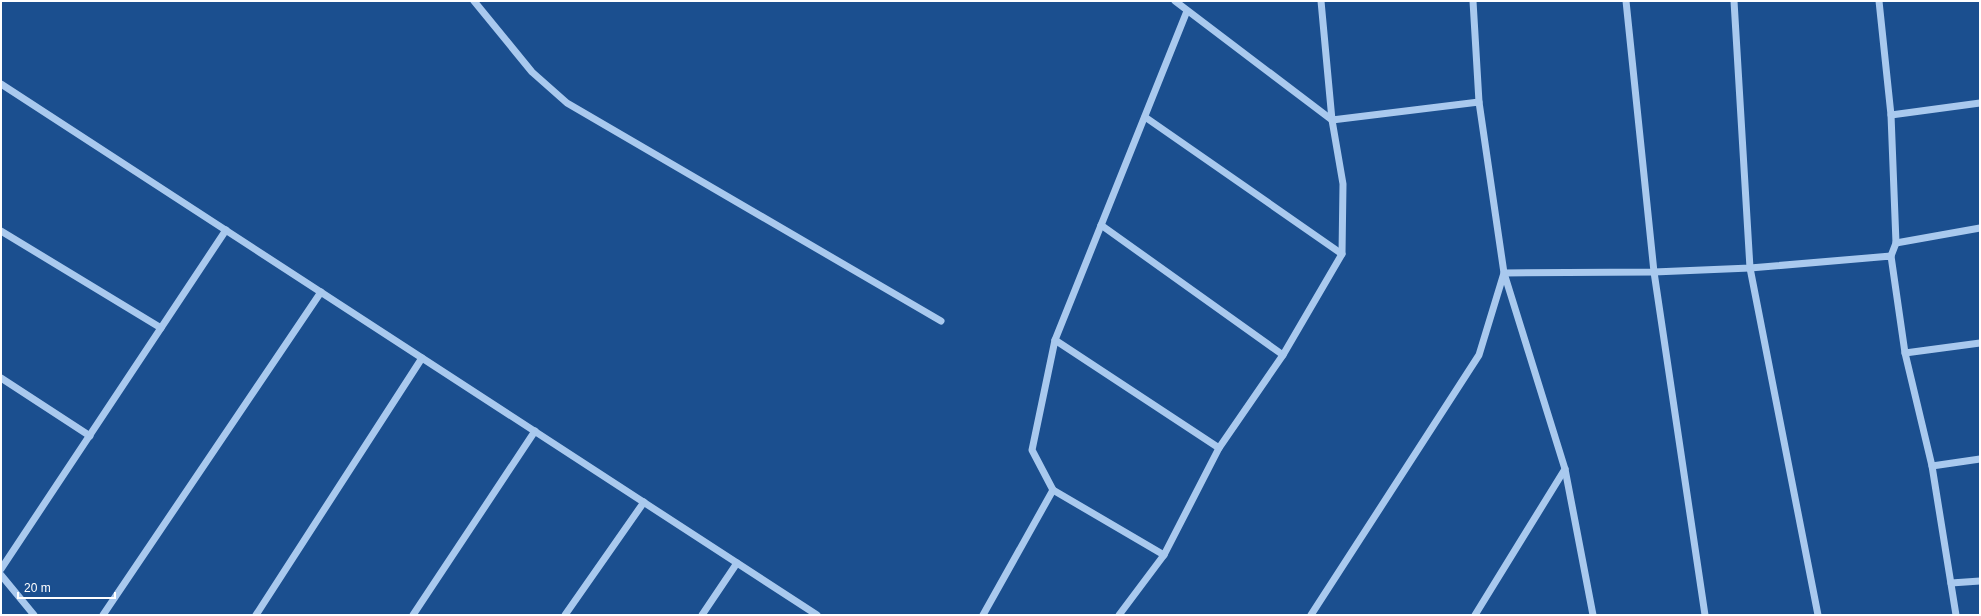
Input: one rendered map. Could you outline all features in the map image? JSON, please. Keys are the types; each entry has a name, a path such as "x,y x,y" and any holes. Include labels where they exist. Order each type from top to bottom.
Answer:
{"street":[{"path":"474,1 532,72 568,103 940,321"},
{"path":"1175,1 1186,11 1332,120 1478,102"},
{"path":"1119,615 1164,555 1220,448 1283,355 1342,254 1343,184 1332,120 1321,1"},
{"path":"1473,1 1478,102 1504,273 1565,469 1593,615"},
{"path":"1626,1 1654,272 1705,615"},
{"path":"1734,1 1750,268 1818,615"},
{"path":"1879,1 1891,115 1896,243 1891,256 1905,353 1932,466 1956,615"},
{"path":"1164,555 1053,490 1032,450 1055,340 1186,11"},
{"path":"1,84 817,615"},
{"path":"1891,115 1980,103"},
{"path":"1144,117 1342,254"},
{"path":"1101,225 1283,355"},
{"path":"1896,243 1980,228"},
{"path":"1,569 226,230"},
{"path":"1,231 161,328"},
{"path":"1504,273 1654,272 1750,268 1891,256"},
{"path":"1311,615 1479,355 1504,273"},
{"path":"103,615 321,292"},
{"path":"1055,340 1220,448"},
{"path":"1905,353 1980,343"},
{"path":"256,615 422,358"},
{"path":"1,378 90,436"},
{"path":"413,615 535,431"},
{"path":"1932,466 1980,458"},
{"path":"1475,615 1565,469"},
{"path":"983,615 1053,490"},
{"path":"565,615 644,502"},
{"path":"702,615 737,563"},
{"path":"1,575 34,615"},
{"path":"1950,583 1980,581"}]}
